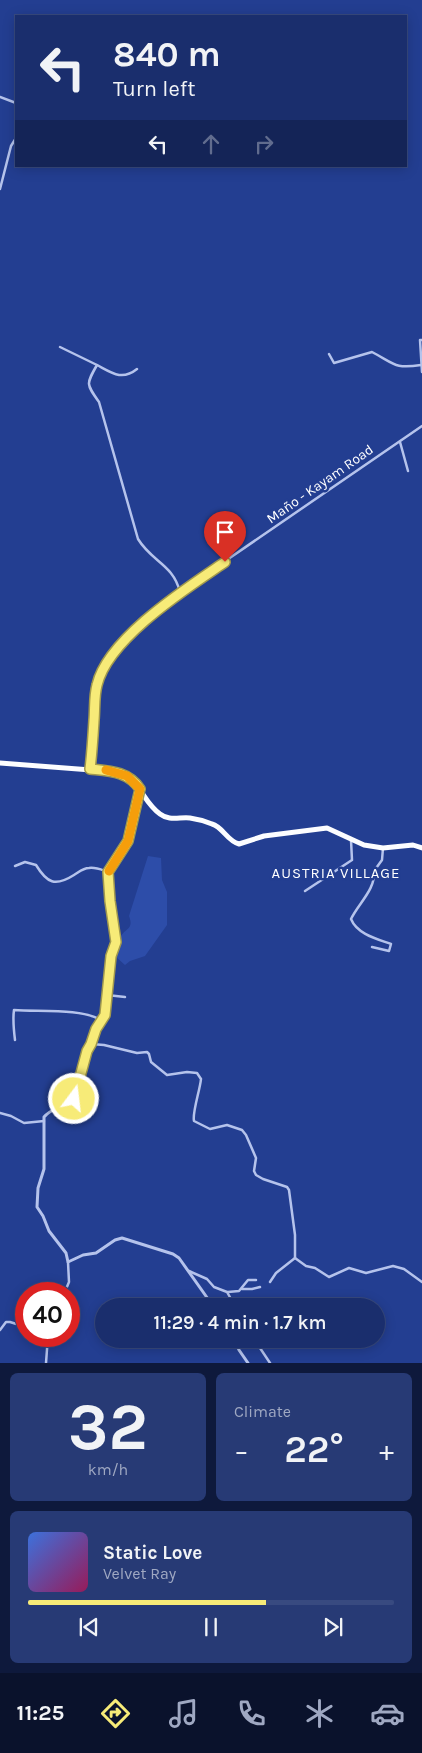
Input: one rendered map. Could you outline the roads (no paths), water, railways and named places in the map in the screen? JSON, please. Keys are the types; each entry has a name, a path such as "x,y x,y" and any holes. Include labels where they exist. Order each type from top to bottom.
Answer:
{"highway":[{"path":"0,763 117,772 127,776 140,789 149,804 164,816 192,818 216,825 230,840 239,844 264,836 323,828 334,830 364,845 382,848 414,845 422,848"}],"street":[{"path":"0,97 15,103"},
{"path":"0,189 11,146 15,140"},
{"path":"421,340 422,372"},
{"path":"60,347 115,374 130,374 137,369"},
{"path":"329,354 334,364 372,352 395,366 404,368 421,365"},
{"path":"96,365 88,381 88,387 99,402 138,539 151,555 172,573 180,592"},
{"name":"Maño - Kayam Road","path":"90,769 96,692 102,674 114,655 135,630 180,592 422,426"},
{"path":"400,442 408,471"},
{"path":"69,1282 66,1253 49,1231 38,1207 38,1188 44,1169 44,1120 47,1113 72,1101 76,1096 84,1062 96,1029 105,1015 111,956 116,942 108,872 126,844 140,789"},
{"path":"305,892 352,860 351,840"},
{"path":"372,947 390,951 392,944 360,931 354,926 351,919 363,902 375,878 374,871 382,860 382,848"},
{"path":"14,866 25,862 36,865 43,876 50,882 59,882 87,868 97,868 108,872"},
{"path":"107,995 124,997"},
{"path":"15,1040 14,1010 72,1012 101,1020"},
{"path":"91,1044 104,1044 137,1053 147,1052 151,1062 167,1075 187,1072 197,1073 200,1085 193,1114 194,1121 210,1129 228,1125 242,1130 256,1158 254,1171 256,1175 285,1186 289,1190 295,1235 295,1258"},
{"path":"0,1113 24,1123 44,1120"},
{"path":"68,1262 83,1255 96,1253 115,1240 122,1238 173,1254 179,1258 208,1298"},
{"path":"295,1258 306,1266 315,1268 329,1277 349,1268 366,1274 393,1266 404,1269 422,1282"},
{"path":"270,1282 276,1273 295,1258"},
{"path":"189,1271 207,1279 214,1287 227,1292 242,1289 252,1290 260,1287"},
{"path":"242,1289 248,1280 256,1280"},
{"path":"227,1292 230,1298"},
{"path":"0,1330 6,1322 15,1324"},
{"path":"46,1363 47,1347"},
{"path":"238,1348 248,1363"},
{"path":"260,1348 270,1363"}],"district":[{"name":"AUSTRIA VILLAGE","path":"336,873"}]}
